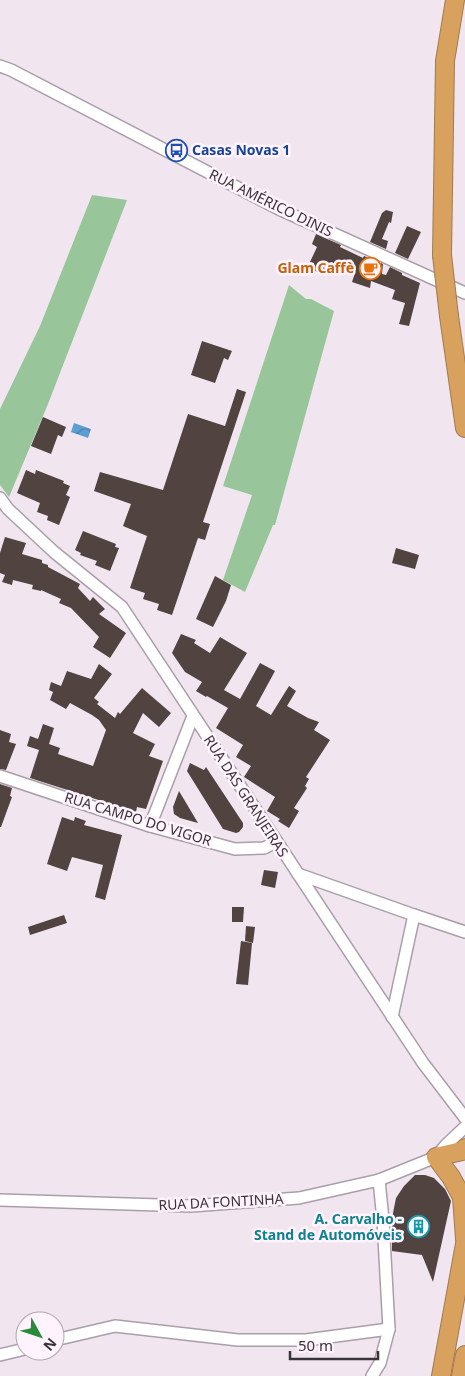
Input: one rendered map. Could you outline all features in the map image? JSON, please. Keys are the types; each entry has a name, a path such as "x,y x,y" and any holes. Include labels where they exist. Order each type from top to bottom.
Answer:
{"highway":[{"path":"455,0 446,61 442,256 465,428"},
{"path":"465,1148 462,1151 436,1157 451,1177 462,1198 465,1239"},
{"path":"441,1376 465,1244"},
{"path":"461,1376 465,1355"}],"street":[{"name":"RUA AMÉRICO DINIS","path":"0,66 279,209 465,293"},
{"name":"RUA DAS GRANJEIRAS","path":"0,498 8,509 54,552 122,608 392,1017 423,1063 465,1118"},
{"path":"150,826 193,716"},
{"name":"RUA CAMPO DO VIGOR","path":"0,776 150,826 235,849 264,848 276,842"},
{"path":"298,874 465,932"},
{"path":"392,1017 414,915"},
{"path":"436,1157 465,1128"},
{"name":"RUA DA FONTINHA","path":"0,1200 191,1206 298,1198 379,1180 436,1157"},
{"path":"372,1376 380,1363 389,1329 379,1180"},
{"path":"65,1338 115,1326 238,1340 306,1340 389,1329"},
{"path":"0,1355 15,1351"}],"green space":[{"path":"92,195 127,200 48,404 9,497 0,485 0,409 40,326"},
{"path":"289,285 306,299 311,299 334,311 275,525 273,525 245,592 223,580 252,495 223,486"}],"water":[{"path":"74,423 91,429 88,438 71,432"}],"building":[{"path":"386,210 393,212 391,223 389,222 382,239 388,241 386,249 370,242 382,213"},
{"path":"407,226 421,232 408,259 395,253"},
{"path":"316,234 341,245 340,247 363,258 364,256 383,264 382,274 386,275 390,267 420,283 409,326 399,324 405,303 392,299 395,290 371,281 370,288 352,282 355,273 331,262 326,275 312,270 314,263 310,262 317,247 312,244"},
{"path":"202,341 232,351 228,360 224,358 215,383 191,375"},
{"path":"237,389 246,392 203,522 210,524 205,540 198,538 172,615 157,610 159,604 143,599 145,593 130,588 147,536 123,526 131,504 94,491 100,472 163,490 188,414 225,426"},
{"path":"43,417 66,427 62,437 58,435 51,454 31,446"},
{"path":"26,470 35,474 36,470 64,481 63,483 70,486 66,495 70,497 59,525 47,520 48,516 37,512 40,503 17,493"},
{"path":"83,531 116,544 115,547 119,548 110,571 95,565 97,561 80,555 81,553 75,550"},
{"path":"5,537 26,543 22,554 42,560 42,563 48,565 48,567 80,584 78,588 90,601 93,597 105,609 99,614 126,633 110,658 93,647 99,637 71,608 59,603 61,599 41,590 32,589 33,585 13,580 12,585 2,582 5,575 0,573 0,553"},
{"path":"396,548 419,555 415,569 392,563"},
{"path":"215,576 231,585 226,601 213,627 196,619"},
{"path":"181,634 196,640 194,643 210,653 220,637 247,653 224,690 240,699 260,663 275,671 256,706 271,715 289,686 296,691 287,706 319,722 314,730 330,740 306,777 309,779 305,786 307,788 294,808 299,811 289,828 278,821 280,819 267,811 275,797 244,777 251,766 236,757 243,745 216,728 228,708 196,691 202,682 185,672 172,653"},
{"path":"99,664 112,674 94,698 99,702 97,704 115,718 118,712 120,714 142,688 171,713 159,727 143,713 133,733 155,744 149,756 163,761 146,809 137,807 136,812 30,778 39,750 27,746 30,736 38,739 43,724 54,728 49,744 60,748 58,754 93,766 106,730 99,720 70,703 66,709 50,700 53,692 49,690 51,682 61,686 67,671 91,679"},
{"path":"0,730 11,734 9,742 16,744 6,770 0,769"},
{"path":"190,763 204,770 206,767 243,823 243,827 239,832 236,833 223,829 187,771"},
{"path":"0,784 12,788 10,796 12,797 1,827 0,827"},
{"path":"179,791 198,823 180,818 174,814 173,807"},
{"path":"62,817 74,821 75,817 86,821 84,825 122,835 105,900 95,897 103,865 72,857 67,871 47,864"},
{"path":"264,870 278,872 275,888 261,885"},
{"path":"232,907 244,907 243,922 232,922"},
{"path":"64,915 67,923 30,935 28,927"},
{"path":"246,926 255,927 253,943 245,941"},
{"path":"241,941 252,943 248,985 236,984"},
{"name":"A. Carvalho - Stand de Automóveis","path":"415,1175 425,1175 434,1178 445,1189 451,1201 433,1282 422,1255 392,1251 392,1218 396,1198"}],"place":[{"name":"Casas Novas 1","path":"176,150"},
{"name":"Glam Caffè","path":"370,268"},
{"name":"A. Carvalho - Stand de Automóveis","path":"418,1227"}]}
